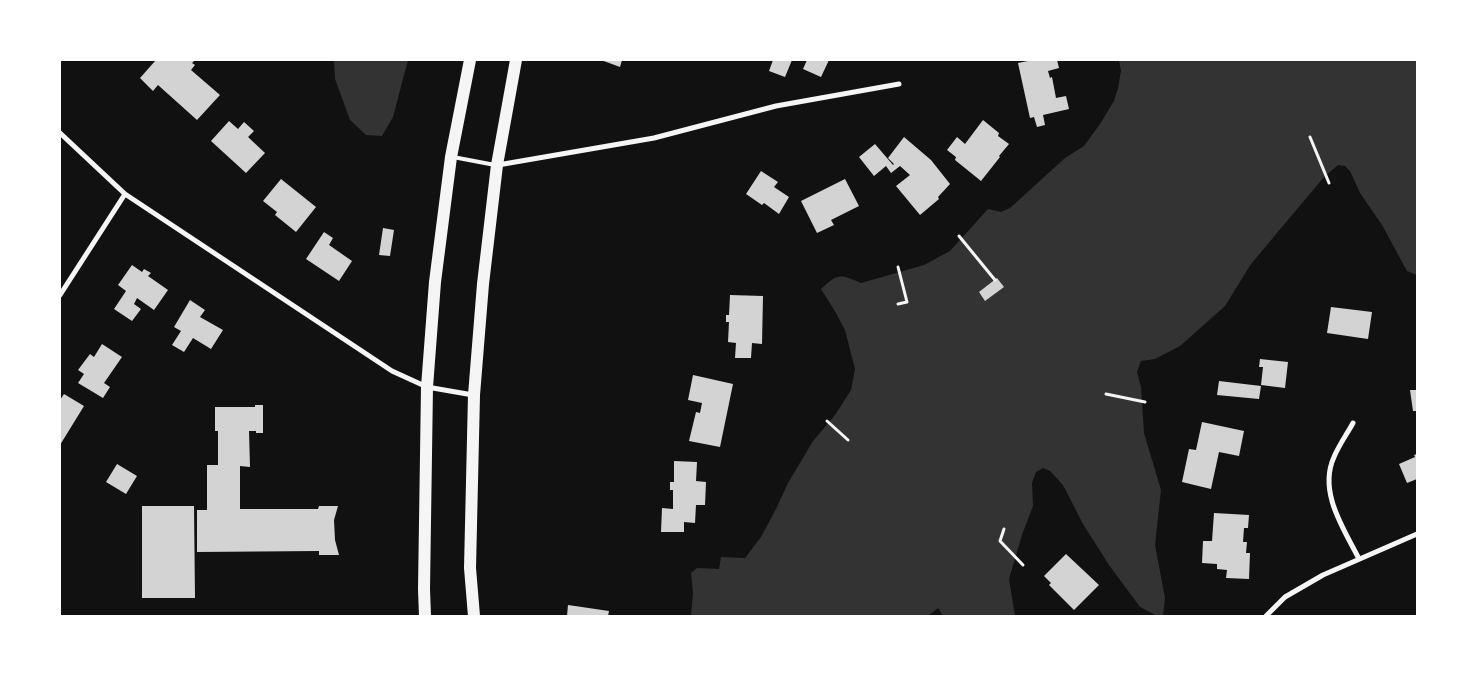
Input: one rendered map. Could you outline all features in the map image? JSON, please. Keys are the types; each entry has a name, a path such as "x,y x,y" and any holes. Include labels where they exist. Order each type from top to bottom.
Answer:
{"main road":[{"path":"426,616 424,589 427,387 435,282 450,156 470,60"},
{"path":"474,616 470,568 474,395 483,284 497,165 516,60"}],"street":[{"path":"497,165 654,138 776,106 899,84"},
{"path":"60,133 125,194 392,371 427,387 474,395"},
{"path":"60,295 125,194"},
{"path":"1353,423 1333,459 1329,480 1333,506 1359,559"},
{"path":"1266,616 1285,597 1323,575 1417,534"}],"lane":[{"path":"450,156 497,165"}],"path":[{"path":"1310,138 1329,183"},
{"path":"959,236 995,280"},
{"path":"898,267 907,302 898,304"},
{"path":"1106,394 1145,402"},
{"path":"827,421 848,440"},
{"path":"1004,529 1000,541 1023,565"}],"shaded area":[{"path":"334,60 408,60 393,117 382,136 366,135 350,120 335,79"},
{"path":"1119,60 1417,60 1417,275 1407,271 1382,225 1360,193 1350,171 1345,166 1338,165 1324,177 1251,264 1225,306 1180,346 1155,359 1141,361 1137,372 1141,387 1144,433 1161,490 1155,545 1165,598 1163,616 1157,616 1140,607 1109,565 1083,524 1063,485 1050,471 1043,468 1036,472 1032,483 1033,506 1009,579 1015,616 943,616 938,608 928,616 691,616 693,593 691,573 697,568 719,569 721,557 745,558 761,537 788,483 813,441 835,415 851,390 855,369 845,330 821,289 831,280 840,277 861,283 924,265 950,251 988,209 1001,212 1010,208 1065,158 1084,146 1114,101 1121,71"}],"building":[{"path":"156,60 195,60 192,63 195,65 191,70 220,95 197,120 158,85 153,91 140,78"},
{"path":"601,60 622,60 620,67"},
{"path":"773,60 792,60 785,77 769,71"},
{"path":"807,60 829,60 821,77 803,69"},
{"path":"1033,60 1057,60 1059,68 1048,71 1050,78 1052,77 1056,98 1066,96 1069,109 1043,115 1045,125 1037,127 1034,117 1030,118 1018,63"},
{"path":"983,120 999,133 998,136 1009,144 981,181 955,160 956,157 947,150 957,137 965,144"},
{"path":"229,121 238,129 244,122 254,131 248,137 265,153 246,173 211,141"},
{"path":"904,137 931,160 950,184 938,197 939,199 920,215 896,186 910,175 900,166 891,173 886,166 874,176 859,157 875,144 893,165 888,158"},
{"path":"761,171 778,182 774,187 789,197 779,214 764,203 762,205 746,194"},
{"path":"281,179 316,207 296,232 275,215 277,212 263,201"},
{"path":"845,179 859,206 831,220 834,225 817,233 801,201"},
{"path":"383,228 394,230 390,256 379,255"},
{"path":"324,232 333,238 329,245 352,261 339,281 306,259"},
{"path":"132,265 142,272 144,269 151,273 148,276 168,290 154,310 137,298 134,304 141,309 132,321 114,309 126,291 118,285"},
{"path":"997,278 1004,287 985,301 979,292"},
{"path":"730,295 763,296 762,344 752,343 751,358 735,358 736,343 728,342 729,322 726,322 726,315 729,315"},
{"path":"190,300 205,310 200,317 223,330 211,349 193,338 184,352 172,345 181,331 174,327"},
{"path":"1331,307 1372,312 1368,339 1327,333"},
{"path":"102,344 122,357 104,383 110,387 103,398 78,383 84,374 78,370 90,354 94,357"},
{"path":"1260,359 1288,362 1285,388 1261,385 1263,367 1259,367"},
{"path":"693,375 733,384 720,447 689,441 696,412 700,413 702,403 688,400"},
{"path":"1219,381 1261,386 1259,399 1217,395"},
{"path":"1410,390 1417,390 1417,411 1413,411"},
{"path":"64,394 84,406 60,445 60,400"},
{"path":"255,405 263,405 263,433 249,431 250,467 240,466 240,509 318,509 319,506 338,506 334,520 335,540 339,555 319,555 319,551 197,552 197,510 207,510 207,465 218,465 218,431 215,431 215,407 255,407"},
{"path":"1202,422 1244,431 1239,456 1219,452 1211,489 1182,482 1189,449 1196,450"},
{"path":"1417,454 1417,479 1407,483 1399,464 1415,457 1414,455"},
{"path":"674,461 697,462 696,481 706,482 705,505 696,505 695,523 684,522 684,532 661,532 662,508 673,509 673,490 670,490 670,482 674,482"},
{"path":"117,464 137,476 126,494 106,482"},
{"path":"142,506 194,506 195,598 142,598"},
{"path":"1214,513 1249,515 1248,528 1244,528 1243,542 1247,542 1246,553 1250,553 1249,579 1226,578 1227,570 1217,569 1217,564 1202,563 1203,541 1212,541"},
{"path":"1066,554 1099,585 1074,610 1049,585 1051,583 1044,576"},
{"path":"568,605 609,611 608,616 567,616"}]}
